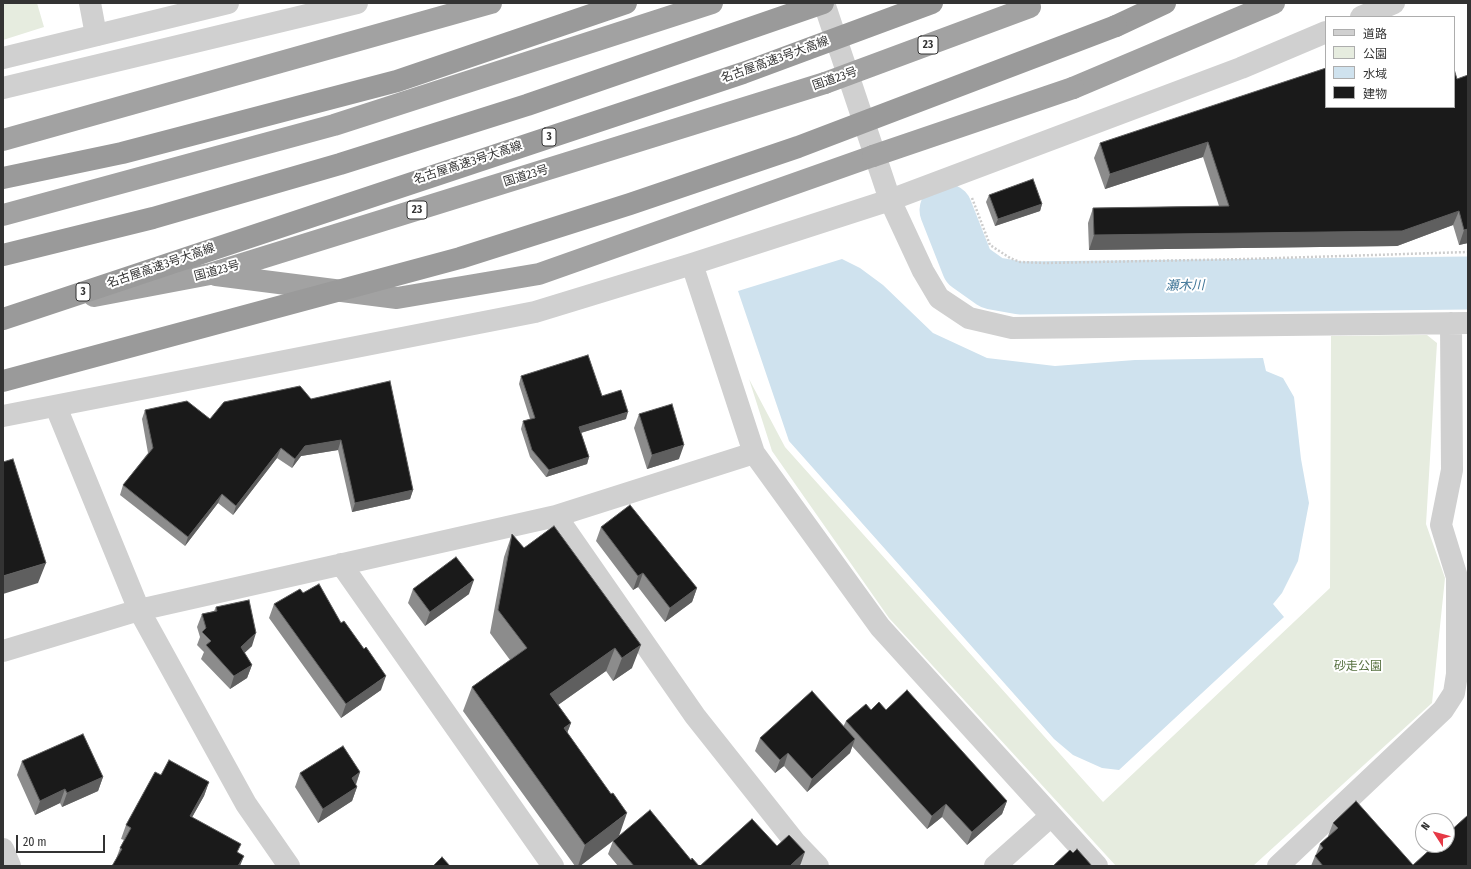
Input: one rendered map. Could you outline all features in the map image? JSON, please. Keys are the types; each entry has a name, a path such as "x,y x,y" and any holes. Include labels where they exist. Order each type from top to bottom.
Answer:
{"highway":[{"path":"3,140 491,3"},
{"path":"3,178 122,153 397,81 626,3"},
{"path":"3,215 334,125 712,3"},
{"path":"3,255 153,218 340,164 527,105 823,3"},
{"name":"名古屋高速3号大高線","path":"3,319 743,73 932,3"},
{"path":"3,381 460,258 630,204 798,147 1116,26 1165,3"},
{"path":"210,274 397,298 539,274 873,156 1072,88 1274,3"},
{"name":"国道23号","path":"3,314 210,274 825,83 1035,5"}],"street":[{"path":"90,3 96,35"},
{"path":"3,58 228,3"},
{"path":"3,88 356,3"},
{"path":"823,3 890,200 923,271 939,298 969,318 1012,328 1459,323 1460,467 1441,525 1457,577 1457,674 1454,693 1443,710 1283,864"},
{"path":"1363,16 1394,3"},
{"path":"3,416 56,407 535,312 692,264 890,200 1241,68 1325,32"},
{"path":"692,264 754,453 880,627 1097,866"},
{"path":"56,407 138,610 246,804 289,866"},
{"path":"3,652 138,610 556,516 754,453"},
{"path":"556,516 695,716 796,842 818,866"},
{"path":"341,564 553,866"},
{"path":"995,866 1051,816"},
{"path":"3,849 10,866"}],"path":[{"path":"963,173 982,230 990,245 1010,258 1020,262 1046,263 1239,260 1468,252"}],"green space":[{"path":"3,3 37,3 44,27 3,40"},
{"name":"砂走公園","path":"1427,335 1437,343 1426,524 1445,578 1432,703 1253,866 1116,866 889,618 772,451 749,379 785,447 1103,802 1330,588 1331,336"}],"water":[{"path":"842,259 860,268 883,285 933,333 987,358 1055,366 1135,360 1263,358 1266,371 1283,378 1294,397 1301,459 1309,503 1298,561 1282,593 1273,604 1284,617 1119,770 1102,768 1073,755 1054,739 789,441 738,291"}],"building":[{"path":"1325,68 1325,108 1455,108 1455,72 1457,79 1468,75 1468,229 1464,230 1459,211 1402,231 1094,235 1093,208 1229,206 1208,142 1110,174 1100,143"},
{"path":"1033,179 1042,204 998,219 989,195"},
{"path":"588,355 602,396 621,390 628,412 579,427 589,457 549,470 532,450 523,421 535,418 521,376"},
{"path":"390,381 413,490 355,503 341,440 305,446 295,459 281,448 236,506 222,494 188,537 123,485 153,448 145,410 187,401 210,419 224,402 300,386 311,399"},
{"path":"672,404 684,445 652,455 639,414"},
{"path":"13,459 46,563 3,576 3,462"},
{"path":"630,505 697,588 670,608 643,573 638,576 601,527"},
{"path":"554,526 641,645 622,658 615,648 550,694 571,723 564,728 611,794 613,793 627,813 585,845 472,687 527,648 498,610 512,534 524,548"},
{"path":"456,557 474,580 430,612 413,589"},
{"path":"319,584 341,623 344,621 364,649 366,647 386,676 346,704 274,604 300,589 303,593"},
{"path":"249,600 256,633 241,647 252,665 234,676 206,645 211,641 202,632 206,628 202,614 217,611 216,607"},
{"path":"907,690 1007,801 972,832 946,804 932,816 846,721 866,704 871,710 879,702 886,710"},
{"path":"812,691 855,739 812,779 788,753 780,760 760,738"},
{"path":"83,734 103,777 67,793 65,789 40,801 22,761"},
{"path":"343,746 360,772 352,778 357,787 323,809 300,773"},
{"path":"169,760 209,782 190,816 241,844 237,852 244,856 238,866 112,866 122,849 120,848 131,828 126,825 155,772 161,775"},
{"path":"1356,801 1413,865 1426,853 1455,853 1455,827 1468,815 1468,866 1323,866 1315,856 1323,848 1320,844 1338,828 1333,823"},
{"path":"650,810 691,860 692,858 699,866 634,866 613,841"},
{"path":"752,819 777,846 789,835 805,852 790,866 700,866"},
{"path":"1077,849 1092,866 1053,866 1070,850 1073,853"},
{"path":"442,857 450,866 433,866"}],"waterway":[{"name":"瀬木川","path":"946,210 968,266 992,283 1020,288 1468,283"}]}
